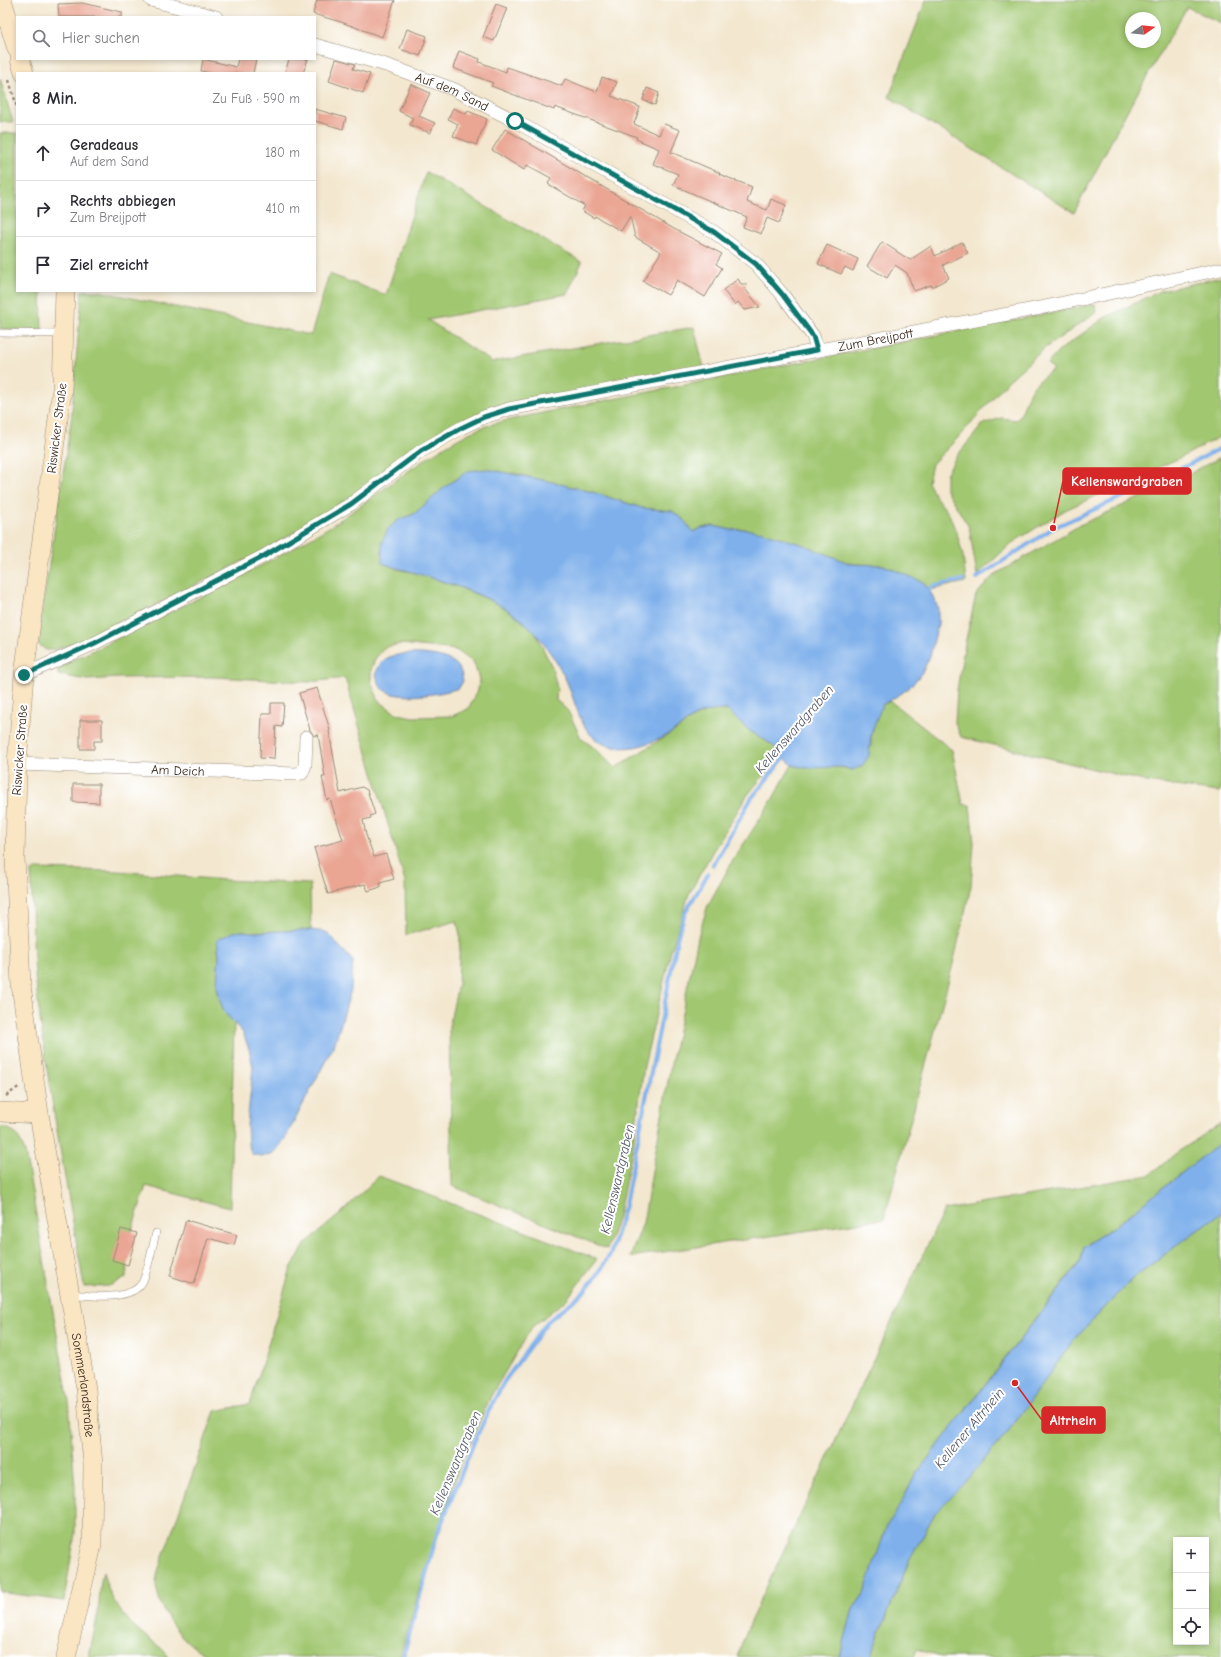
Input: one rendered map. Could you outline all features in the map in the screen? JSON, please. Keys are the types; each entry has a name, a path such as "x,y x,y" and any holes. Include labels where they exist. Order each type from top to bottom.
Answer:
{"street":[{"path":"2,0 16,46"},
{"path":"151,0 212,16"},
{"name":"Auf dem Sand","path":"316,45 386,65 452,89 515,121 714,232 756,264 782,294 813,336 817,350"},
{"path":"20,60 24,72"},
{"name":"Zum Breijpott","path":"24,675 95,643 264,556 351,504 421,451 461,428 484,417 509,409 1040,308 1221,269"},
{"name":"Riswicker Straße","path":"39,1114 21,985 15,858 17,764 24,675 62,389 65,292"},
{"name":"Am Deich","path":"17,764 295,774 302,773 305,765 306,737"},
{"path":"0,1112 39,1114"},
{"name":"Sommerlandstraße","path":"39,1114 86,1389 93,1464 94,1510 92,1545 66,1657"}],"lane":[{"path":"0,332 64,334"},
{"path":"70,1294 111,1297 124,1294 136,1288 142,1282 156,1233"}],"path":[{"path":"0,1097 9,1095 20,1086"}],"green space":[{"path":"926,0 1221,0 1221,23 1187,7 1126,113 1074,213 889,97"},
{"path":"0,78 13,122 0,122"},
{"path":"0,133 16,133 16,292 41,292 42,330 0,329"},
{"path":"426,172 582,262 567,294 428,320 492,362 694,327 704,368 492,410 450,427 412,451 373,481 325,514 265,550 88,639 53,650 46,650 39,645 38,637 71,421 82,292 103,292 311,335 329,274 386,295"},
{"path":"1221,277 1221,436 1184,456 1065,510 1012,543 977,575 969,527 946,490 946,474 956,457 983,424 1001,418 1017,420 1032,388 1054,369 1047,364 1060,350 1104,318 1160,291"},
{"path":"1095,304 1097,312 1045,348 1008,381 955,441 932,464 928,482 935,496 949,514 958,537 963,556 966,582 929,590 922,582 883,565 851,564 780,537 744,529 731,530 714,526 702,528 693,532 684,520 672,511 642,508 592,492 513,473 431,500 414,514 398,520 395,569 418,573 459,587 504,606 535,632 552,667 557,688 556,700 568,711 581,738 597,750 615,768 694,717 712,710 727,710 750,731 771,744 781,754 746,797 689,894 671,951 644,1066 633,1146 618,1217 607,1249 452,1186 449,1027 458,984 460,935 457,921 406,935 405,882 345,678 309,682 214,677 119,678 87,680 58,675 58,670 65,664 226,584 321,532 358,508 429,456 467,434 492,424","holes":["401,644 456,650 474,663 479,679 478,690 468,709 452,716 413,717 397,714 379,701 371,682 371,670 375,659 385,647"]},
{"path":"1221,457 1221,790 1218,792 1147,782 961,737 955,723 957,690 964,648 976,595 994,575 1082,524 1170,484"},
{"path":"890,701 952,750 963,804 970,805 974,843 971,886 953,964 884,1219 630,1257 643,1223 671,1064 699,933 708,905 732,862 772,800 792,765 830,766 852,770 871,746 871,735 882,705"},
{"path":"36,869 117,871 225,880 310,884 311,930 242,931 217,947 219,954 217,986 220,1000 224,1012 234,1021 230,1208 146,1186 132,1230 126,1278 109,1286 84,1287 52,1104 35,978 31,872"},
{"path":"1221,1123 1221,1142 1115,1226 1084,1246 1081,1260 916,1474 893,1519 888,1523 864,1594 853,1609 840,1657 737,1657 750,1622 944,1210 1150,1175 1175,1154"},
{"path":"0,1127 6,1128 17,1135 25,1152 69,1402 75,1488 75,1533 64,1601 0,1592"},
{"path":"379,1176 597,1259 567,1299 532,1327 492,1394 460,1464 422,1581 400,1657 210,1657 201,1652 184,1638 169,1620 164,1611 156,1588 158,1571 215,1411 250,1404 291,1268 306,1243 339,1215"},
{"path":"1221,1213 1221,1657 940,1657 917,1649 914,1657 870,1657 908,1563 935,1513 964,1484 1014,1424 1072,1342 1134,1277"},
{"path":"103,1572 113,1599 123,1614 135,1628 160,1647 169,1657 89,1656 97,1616"}],"water":[{"path":"486,469 548,481 592,492 642,508 672,511 684,520 693,532 702,528 714,526 731,530 744,529 763,532 804,545 851,564 883,565 923,582 935,600 938,609 938,624 930,656 923,671 912,685 882,705 871,735 869,756 862,766 852,770 843,767 805,768 792,765 771,744 750,731 727,710 702,713 656,741 647,744 622,748 603,743 594,738 587,730 577,711 570,690 560,668 536,634 525,623 498,604 482,596 450,584 382,563 382,542 388,529 398,520 414,514 446,486 468,471"},
{"path":"402,654 428,655 448,659 459,668 463,681 459,688 432,694 410,696 391,693 384,690 381,687 376,673 380,664 392,656"},
{"path":"311,930 326,932 353,961 351,990 335,1043 286,1137 276,1151 268,1155 259,1156 252,1154 248,1144 247,1125 253,1067 249,1049 243,1033 224,1012 220,1000 217,986 219,954 217,940 233,932 242,931"},
{"name":"Kellener Altrhein","path":"1221,1142 1221,1213 1134,1277 1072,1342 1014,1424 964,1484 935,1513 908,1563 870,1657 840,1657 853,1609 864,1594 888,1522 893,1518 916,1474 1081,1261 1084,1246 1115,1226"}],"building":[{"path":"317,0 395,0 382,37 341,22 313,14"},
{"path":"82,3 122,12 122,16 59,16 58,4"},
{"path":"496,4 507,8 494,41 483,37"},
{"path":"407,29 427,36 420,56 400,49"},
{"path":"459,51 480,59 479,62 506,72 507,67 562,86 565,79 597,92 602,77 617,82 611,96 640,107 634,124 659,135 664,124 680,130 671,152 752,187 747,202 767,210 771,199 786,205 779,223 767,218 761,234 743,227 747,217 673,185 678,174 653,164 659,149 636,139 637,137 555,107 554,110 491,86 493,83 453,68"},
{"path":"336,59 355,64 353,69 370,74 363,93 329,81"},
{"path":"203,60 236,67 238,60 256,60 253,72 201,71"},
{"path":"289,60 308,60 303,72 285,72"},
{"path":"411,84 430,93 419,116 435,123 430,133 410,125 413,118 399,111"},
{"path":"647,88 659,93 655,105 643,100"},
{"path":"453,108 466,114 468,111 487,119 476,145 453,136 458,124 448,119"},
{"path":"316,109 346,118 343,129 316,121"},
{"path":"505,129 674,229 722,254 716,264 722,268 705,297 677,280 668,295 643,281 661,252 635,237 630,216 621,231 595,216 594,218 582,211 585,206 548,184 551,178 527,165 524,170 492,150"},
{"path":"882,242 910,260 931,246 935,256 962,242 968,253 943,265 949,278 932,287 931,285 914,291 907,273 895,265 887,278 867,266"},
{"path":"827,245 858,259 853,271 845,267 841,274 818,264"},
{"path":"738,279 741,284 746,284 745,289 760,307 745,310 738,302 735,305 723,290"},
{"path":"317,688 330,730 340,793 362,787 367,790 375,814 370,816 371,818 363,820 366,835 374,857 386,854 394,879 380,883 381,887 368,891 365,884 328,894 314,848 343,840 330,799 327,800 322,777 325,777 318,734 314,736 310,730 299,693"},
{"path":"271,703 284,703 282,727 276,726 274,759 260,758 262,714 271,714"},
{"path":"80,720 102,720 102,741 94,741 94,749 80,749"},
{"path":"73,784 99,784 99,803 73,802"},
{"path":"186,1220 237,1235 234,1245 208,1238 194,1284 170,1276"},
{"path":"121,1229 137,1233 128,1265 112,1260"}],"waterway":[{"name":"Kellenswardgraben","path":"977,578 1053,528 1151,484 1221,448"},
{"name":"Kellenswardgraben","path":"926,593 932,587 963,580"},
{"name":"Kellenswardgraben","path":"713,865 751,799 787,754"},
{"name":"Kellenswardgraben","path":"403,1657 437,1535 474,1442 492,1404 504,1382 547,1322 583,1293 598,1274 611,1253 625,1205 678,935 685,913 708,874"}],"place":[{"name":"Kellenswardgraben","path":"1053,528"},
{"name":"Altrhein","path":"1015,1383"}],"route":[{"path":"24,675 95,643 264,556 351,504 421,451 461,428 484,417 509,409 817,350 813,336 782,294 756,264 714,232 515,121"}]}
